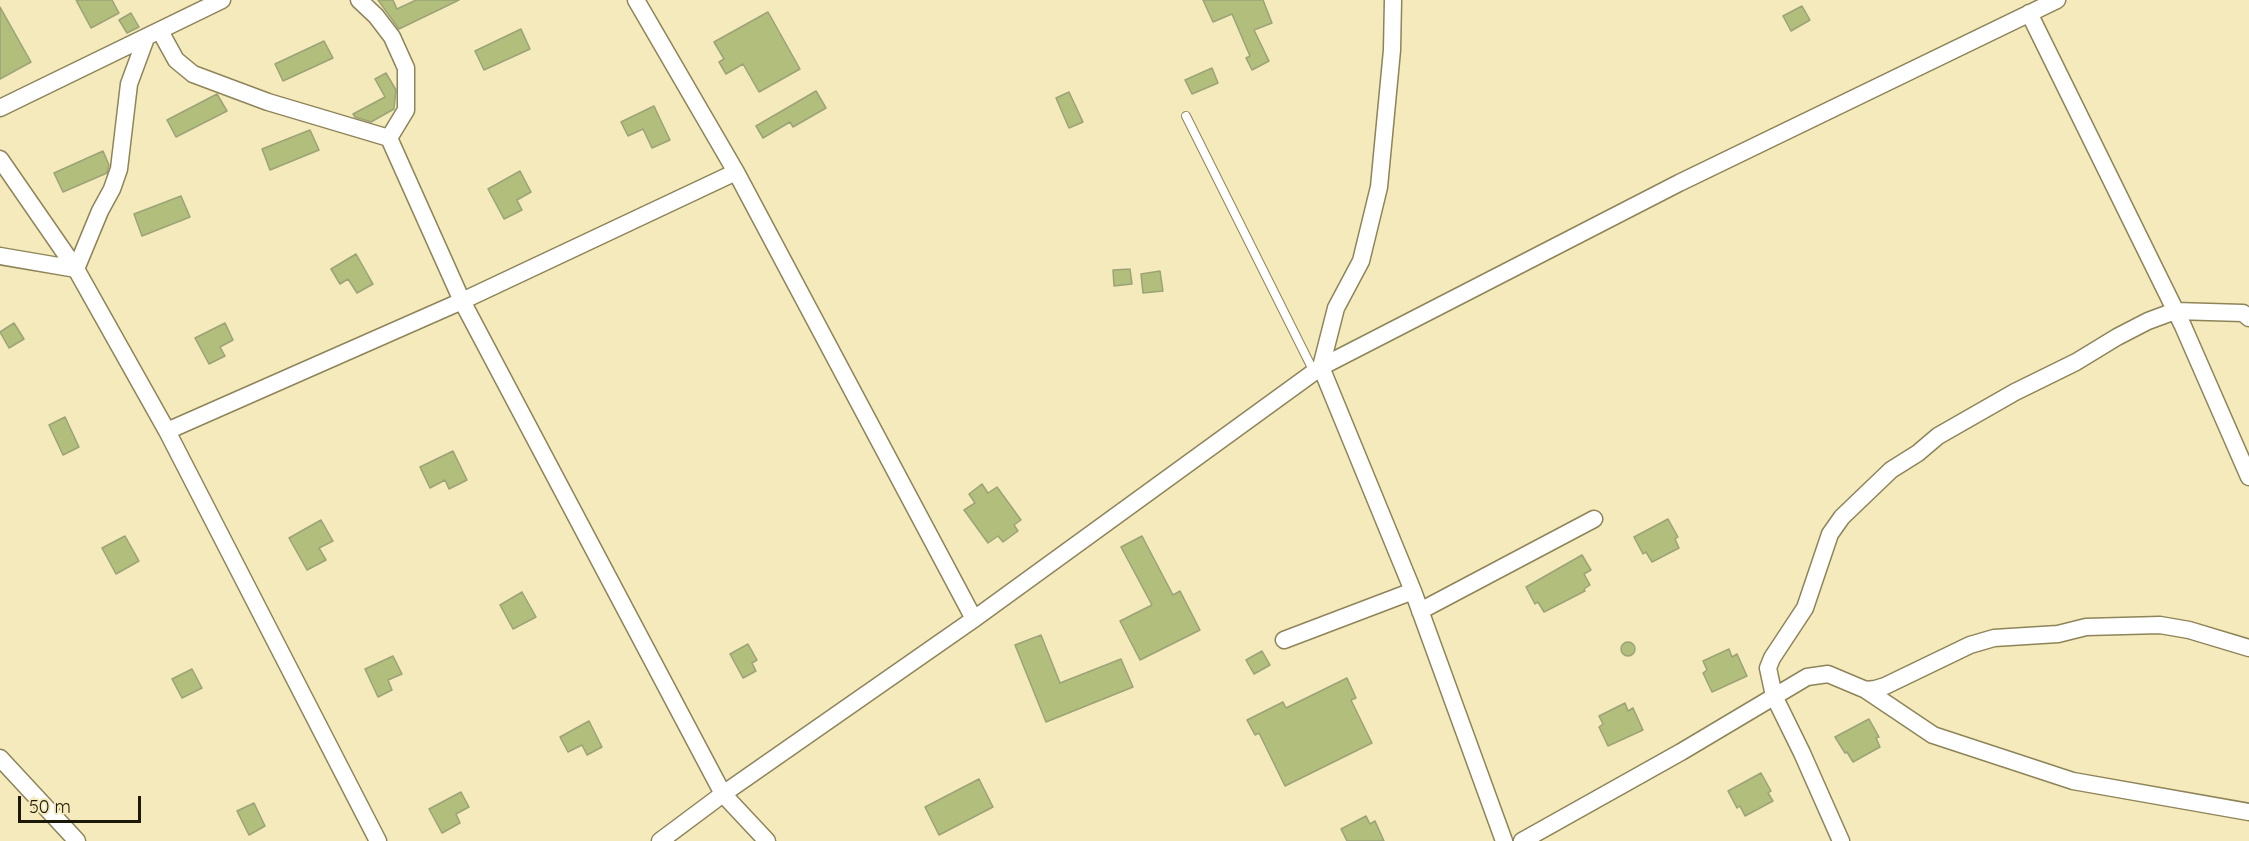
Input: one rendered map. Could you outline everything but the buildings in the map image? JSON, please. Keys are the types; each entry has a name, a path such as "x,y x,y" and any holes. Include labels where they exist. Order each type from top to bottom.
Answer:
{"street":[{"path":"0,108 222,0"},
{"path":"358,0 376,16 392,37 406,68 406,110 388,138"},
{"path":"636,0 736,172 974,619"},
{"path":"1393,0 1392,50 1379,187 1361,261 1336,308 1317,370 1413,591 1504,841"},
{"path":"660,841 723,794 974,619 1317,370 1679,183 2057,0"},
{"path":"2030,13 2175,311 2249,477"},
{"path":"153,34 176,60 193,74 268,102 388,138 462,301 723,794 767,841"},
{"path":"76,269 119,169 129,84 153,34"},
{"path":"0,159 76,269 167,431 378,841"},
{"path":"167,431 462,301 736,172"},
{"path":"0,256 76,269"},
{"path":"1841,841 1774,696 1768,668 1772,658 1805,608 1830,534 1842,517 1891,470 1918,453 1938,436 2015,392 2076,362 2117,337 2175,311 2243,313 2249,318"},
{"path":"1420,611 1594,519"},
{"path":"1284,640 1413,591"},
{"path":"1866,690 1885,687 1970,645 1994,638 2058,634 2086,627 2160,625 2189,630 2249,648"},
{"path":"1522,841 1681,752 1807,677 1828,674 1866,690 1933,735 2073,781 2249,812"},
{"path":"0,758 77,841"}],"lane":[{"path":"1186,116 1317,370"}]}
